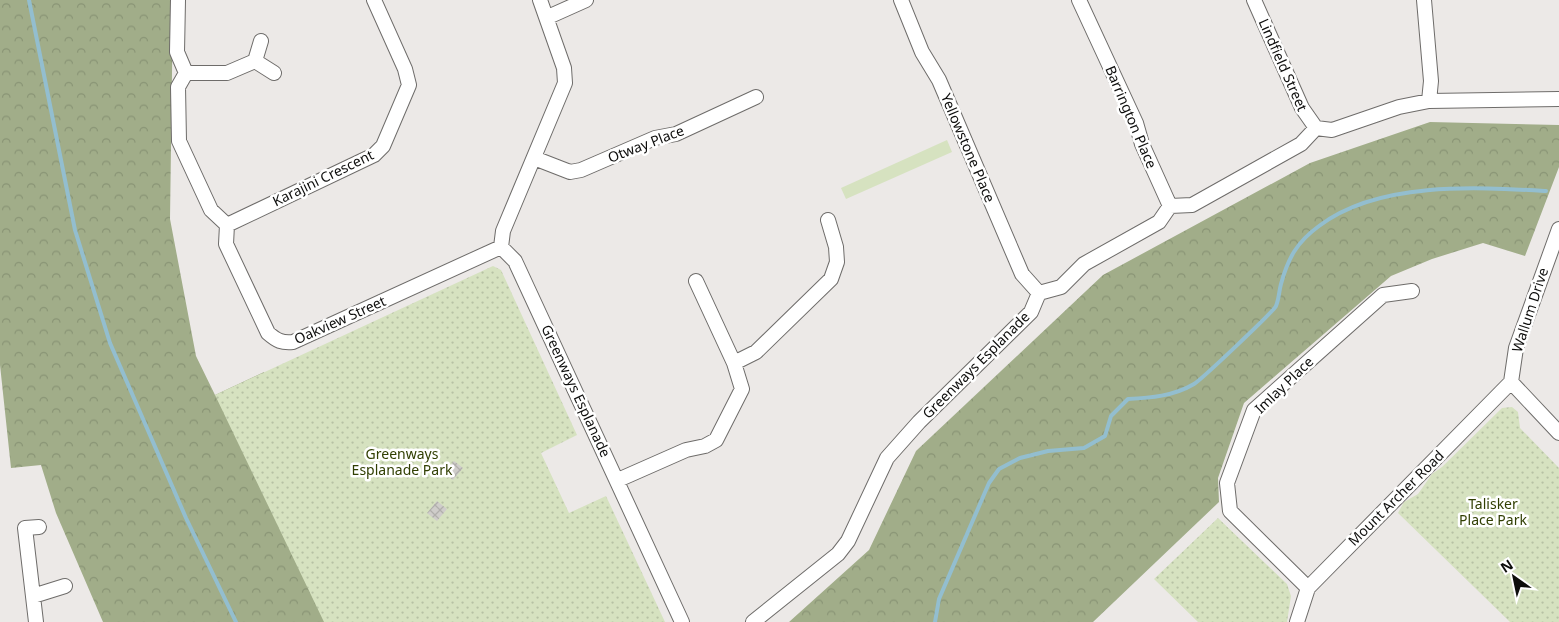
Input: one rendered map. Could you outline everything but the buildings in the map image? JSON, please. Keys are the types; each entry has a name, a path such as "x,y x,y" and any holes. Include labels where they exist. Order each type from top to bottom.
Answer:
{"street":[{"path":"178,0 177,52 186,73"},
{"name":"Karajini Crescent","path":"227,225 374,155 383,146 409,85 405,69 374,0"},
{"path":"500,247 503,231 565,84 564,68 548,17 540,0"},
{"path":"548,17 586,0"},
{"name":"Yellowstone Place","path":"901,0 922,52 939,80 1022,274 1039,293"},
{"name":"Barrington Place","path":"1079,0 1136,123 1142,144 1170,206"},
{"name":"Lindfield Street","path":"1254,0 1302,108 1316,128"},
{"path":"1424,0 1431,81 1430,101"},
{"path":"255,61 261,40"},
{"path":"186,73 227,73 255,61"},
{"path":"255,61 274,73"},
{"path":"186,73 178,87 179,141 210,210 227,225"},
{"name":"Otway Place","path":"534,158 570,172 581,170 655,138 676,134 756,97"},
{"path":"1039,293 1061,287 1084,264 1159,222 1170,206 1192,205 1301,144 1316,128 1332,130 1399,107 1430,101 1559,100"},
{"path":"734,363 756,352 831,279 837,262 836,247 828,220"},
{"name":"Oakview Street","path":"227,225 226,244 268,333 276,341 285,343 294,342 500,247"},
{"name":"Wallum Drive","path":"1511,382 1516,348 1559,229"},
{"name":"Greenways Esplanade","path":"500,247 515,261 618,480 682,622"},
{"path":"618,480 686,450 705,446 716,440 742,389 734,363 696,281"},
{"name":"Imlay Place","path":"1308,588 1230,511 1228,483 1254,410 1383,295 1412,291"},
{"name":"Greenways Esplanade","path":"754,622 838,554 848,542 887,458 919,422 1031,312 1039,293"},
{"path":"1511,382 1559,433"},
{"name":"Mount Archer Road","path":"1297,622 1308,588 1511,382"},
{"path":"36,622 25,528 39,527"},
{"path":"33,596 65,586"}],"green space":[{"path":"0,0 173,0 170,219 196,356 215,395 264,372 349,622 103,622 56,513 41,465 11,468 0,365"},
{"path":"1430,122 1559,125 1559,167 1525,256 1483,243 1432,259 1391,276 1244,403 1218,478 1219,502 1093,622 789,622 869,550 916,451 1103,275 1310,163"},
{"path":"947,140 952,152 846,199 841,188"},
{"name":"Greenways Esplanade Park","path":"493,266 501,270 577,435 541,453 569,513 606,496 665,622 324,622 215,395"},
{"name":"Talisker Place Park","path":"1512,407 1518,412 1520,428 1559,468 1559,622 1510,622 1398,513 1404,502 1418,494 1432,474 1442,467 1502,408"},
{"path":"1218,518 1287,584 1291,596 1287,622 1198,622 1154,579"}],"waterway":[{"path":"29,0 75,230 110,343 186,518 236,622"},
{"path":"935,622 939,599 989,483 999,469 1020,458 1048,451 1084,448 1105,436 1111,416 1128,399 1170,394 1194,384 1276,306 1290,258 1305,238 1319,226 1343,211 1370,201 1398,194 1459,188 1546,191"}]}
